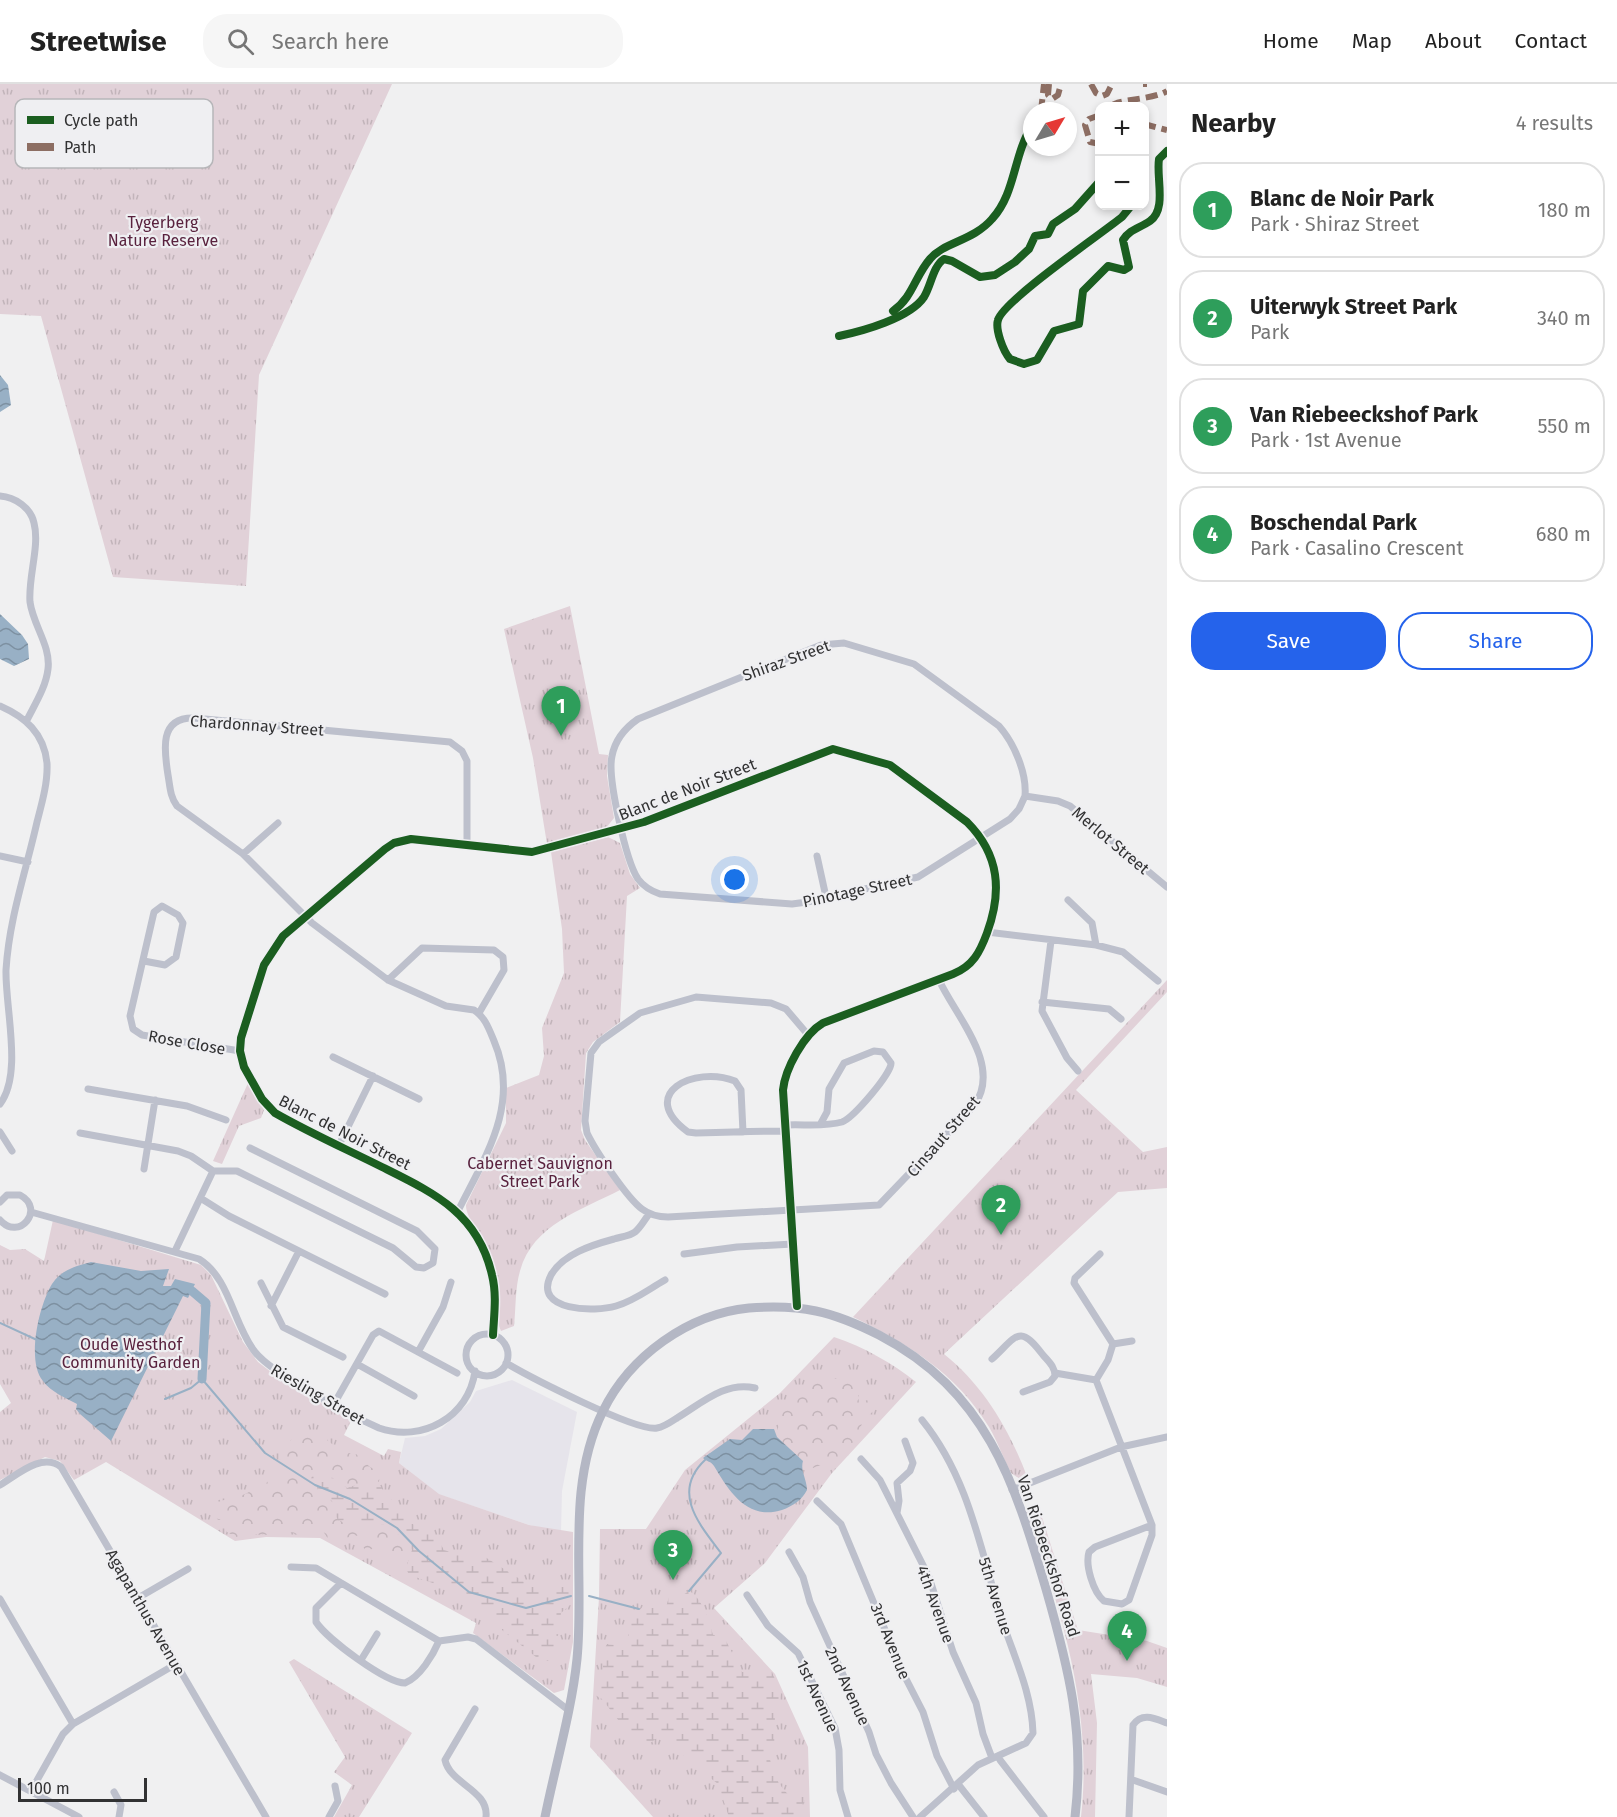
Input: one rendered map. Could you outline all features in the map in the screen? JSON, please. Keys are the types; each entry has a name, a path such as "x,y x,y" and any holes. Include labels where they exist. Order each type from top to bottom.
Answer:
{"street":[{"path":"0,496 15,500 23,506 34,524 29,591 31,606 49,665 44,686 27,720"},
{"name":"Shiraz Street","path":"622,828 610,767 616,744 631,724 645,715 825,643 835,642 914,664 999,726 1008,738 1024,776 1025,796"},
{"path":"0,706 27,720 41,742 47,763 44,795 10,934 6,1005 12,1074 8,1089 0,1104"},
{"name":"Chardonnay Street","path":"467,846 467,761 462,751 450,742 194,718 180,720 168,730 163,745 172,799 181,809 243,854 306,917 388,980 446,1006 469,1009 479,1014"},
{"name":"Blanc de Noir Street","path":"494,1335 495,1300 490,1267 477,1237 458,1212 430,1191 270,1109 244,1067 240,1051 241,1038 266,959 278,941 394,843 411,839 532,852 622,828 833,749 890,765 960,816 980,839 993,863 997,904 972,963 939,980 818,1026 808,1036 784,1082 797,1306"},
{"path":"980,839 1010,819 1022,804 1025,796"},
{"name":"Merlot Street","path":"1025,796 1058,801 1070,806 1167,886"},
{"path":"243,854 278,823"},
{"name":"Pinotage Street","path":"622,828 636,876 645,886 660,894 792,904 918,877 980,839"},
{"path":"0,856 28,862"},
{"path":"817,856 826,897"},
{"path":"1068,900 1092,923 1096,945"},
{"name":"Rose Close","path":"144,961 165,965 176,957 183,923 168,908 162,906 154,912 130,1016 133,1029 142,1035 240,1051"},
{"path":"987,932 1096,945 1130,956 1158,981"},
{"path":"1051,941 1042,1002 1045,1019 1066,1058 1078,1071"},
{"path":"388,980 422,948 494,950 502,957 504,970 479,1014 486,1024 500,1058 503,1111 493,1141 458,1212"},
{"name":"Cinsaut Street","path":"650,1214 668,1217 872,1206 883,1203 978,1101 984,1083 982,1062 939,980"},
{"path":"665,1280 625,1303 605,1308 570,1308 562,1305 549,1294 548,1285 559,1264 594,1244 634,1233 650,1214 633,1200 586,1133 589,1059 594,1047 640,1013 696,998 779,1005 789,1012 808,1036"},
{"path":"1042,1002 1109,1009 1121,1019"},
{"path":"743,1132 741,1090 735,1081 697,1077 679,1083 670,1092 668,1103 671,1110 688,1132 743,1132 786,1128 845,1120 889,1074 891,1062 883,1052 874,1051 844,1063 829,1089 827,1112 821,1123"},
{"path":"333,1057 419,1099"},
{"path":"339,1145 373,1076"},
{"path":"88,1089 187,1106 226,1120"},
{"path":"144,1169 155,1100"},
{"path":"0,1132 12,1151"},
{"path":"80,1133 184,1153 213,1171 237,1171 393,1248 416,1267 428,1267 435,1260 433,1247 417,1231 250,1148"},
{"path":"175,1251 202,1199 213,1171"},
{"path":"0,1201 7,1195 20,1195 27,1200 31,1212 27,1222 18,1228 7,1226 0,1220"},
{"path":"202,1199 230,1216 385,1294"},
{"name":"Riesling Street","path":"31,1212 49,1215 199,1259 212,1270 250,1345 260,1357 275,1370 386,1431 401,1433 420,1431 444,1421 458,1410 474,1381 475,1371"},
{"path":"684,1254 737,1247 793,1244"},
{"path":"271,1306 299,1251"},
{"path":"1096,1380 1108,1360 1113,1344 1074,1283 1075,1278 1100,1254"},
{"path":"418,1352 442,1307 451,1282"},
{"path":"261,1283 285,1329 343,1357"},
{"name":"Van Riebeeckshof Road","path":"545,1817 577,1660 582,1486 587,1452 603,1411 620,1384 640,1360 679,1331 710,1316 737,1309 797,1306 848,1320 907,1351 942,1377 966,1403 985,1431 1012,1490 1035,1553 1074,1693 1079,1769 1075,1817"},
{"path":"334,1404 373,1335 379,1332 457,1373"},
{"path":"483,1334 494,1335 502,1340 507,1349 506,1363 493,1375 475,1371 467,1358 470,1343 483,1334"},
{"path":"992,1359 1016,1337 1024,1335 1030,1338 1056,1373 1096,1380"},
{"path":"1113,1344 1132,1341"},
{"path":"506,1363 603,1411 658,1428 724,1389 743,1385 755,1388"},
{"path":"357,1364 414,1396"},
{"path":"1023,1392 1050,1382 1056,1373"},
{"path":"1096,1380 1152,1525 1152,1535 1129,1600 1122,1604 1104,1601 1096,1590 1088,1562 1089,1552 1095,1547 1152,1525"},
{"name":"5th Avenue","path":"922,1420 943,1448 960,1480 1027,1696 1033,1727 1032,1737 1026,1743 992,1758"},
{"path":"1012,1490 1121,1447 1167,1437"},
{"path":"897,1514 899,1502 897,1483 910,1471 913,1463 905,1440"},
{"name":"4th Avenue","path":"861,1459 880,1480 929,1577 953,1652 976,1703 982,1734 992,1758"},
{"name":"Agapanthus Avenue","path":"0,1485 41,1462 58,1465 266,1817"},
{"name":"3rd Avenue","path":"817,1501 841,1524 903,1673 923,1712 937,1756 956,1786 984,1817"},
{"name":"2nd Avenue","path":"789,1552 803,1577 810,1602 869,1732 876,1754 913,1817"},
{"path":"291,1567 313,1567 439,1641 468,1637 477,1639 567,1708"},
{"path":"138,1598 188,1569"},
{"path":"341,1583 319,1605 315,1619 320,1627 343,1649 395,1681 405,1683 414,1678 435,1651 439,1641"},
{"name":"1st Avenue","path":"747,1595 768,1626 798,1653 835,1728 839,1750 840,1790 848,1817"},
{"path":"0,1599 73,1724"},
{"path":"360,1660 377,1634"},
{"path":"31,1791 63,1734 73,1724 176,1664"},
{"path":"475,1709 446,1754 446,1765 458,1781 482,1801 486,1817"},
{"path":"1129,1817 1134,1722 1149,1717 1167,1723"},
{"path":"921,1817 970,1771 992,1758"},
{"path":"1000,1760 1044,1817"},
{"path":"0,1775 79,1817"},
{"path":"1132,1780 1167,1792"},
{"path":"329,1817 338,1801 335,1786"},
{"path":"114,1792 122,1805 118,1817"}],"shaded area":[{"path":"512,1380 577,1412 562,1491 561,1532 529,1525 438,1494 399,1463 405,1438 425,1436 441,1429 470,1402 476,1391"}],"green space":[{"name":"Tygerberg Nature Reserve","path":"0,84 392,84 259,375 246,586 113,577 41,316 0,314"},
{"path":"570,606 599,754 608,755 607,776 614,818 606,828 547,844 533,758 504,629"},
{"name":"Cabernet Sauvignon Street Park","path":"608,837 620,843 630,874 640,888 627,896 620,1022 593,1042 586,1053 581,1130 585,1140 620,1190 561,1220 536,1241 526,1255 518,1278 514,1326 501,1331 495,1267 476,1231 466,1205 506,1123 506,1088 539,1075 544,1056 542,1028 564,973 562,929 551,852"},
{"path":"1167,980 1167,992 1076,1090 1143,1152 1167,1147 1167,1188 1118,1192 944,1354 972,1381 995,1411 1028,1479 1020,1479 1011,1473 992,1433 962,1391 912,1349 853,1317"},
{"path":"248,1083 264,1110 261,1118 239,1126 222,1164 213,1161"},
{"name":"Oude Westhof Community Garden","path":"53,1220 201,1265 211,1275 243,1342 258,1362 271,1372 352,1419 344,1435 384,1456 388,1449 401,1452 399,1463 439,1494 529,1525 573,1532 573,1642 564,1690 554,1693 473,1633 476,1623 320,1538 266,1537 235,1541 106,1462 74,1480 60,1461 45,1457 0,1480 0,1412 11,1403 0,1384 0,1245 10,1250 25,1249 44,1261"},
{"path":"834,1337 877,1356 916,1382 832,1473 765,1563 714,1608 775,1674 808,1747 810,1817 653,1817 590,1747 599,1597 600,1529 646,1529 685,1470 780,1393"},
{"path":"828,1378 853,1381 857,1386 859,1403 879,1396 882,1398 881,1405 865,1418 851,1446 837,1459 813,1468 803,1463 777,1437 779,1425 785,1405 797,1390 805,1384"},
{"path":"313,1433 344,1452 356,1454 370,1467 380,1472 379,1482 375,1479 347,1488 333,1478 314,1474 318,1492 334,1503 334,1514 342,1522 350,1520 368,1527 383,1524 402,1537 412,1550 406,1568 400,1567 397,1560 381,1556 374,1548 365,1552 360,1535 345,1538 339,1530 337,1538 330,1542 318,1523 312,1534 304,1537 284,1530 272,1535 246,1534 236,1537 227,1532 225,1526 230,1521 228,1518 219,1520 211,1516 209,1508 214,1504 264,1486 272,1476 285,1473 285,1467 279,1458 285,1447 296,1437"},
{"path":"313,1474 333,1478 347,1488 376,1479 385,1494 401,1507 413,1524 422,1532 436,1536 444,1550 463,1556 485,1557 526,1583 543,1587 560,1584 571,1591 570,1605 561,1613 555,1658 552,1661 541,1661 502,1630 498,1618 489,1611 463,1600 448,1588 409,1575 406,1568 412,1550 402,1537 383,1524 364,1528 350,1520 339,1521 334,1514 334,1503 310,1481"},
{"path":"1039,1508 1078,1630 1147,1641 1167,1648 1167,1687 1137,1678 1091,1674 1097,1723 1095,1817 1081,1817 1084,1778 1083,1739 1072,1662 1051,1586 1026,1512"},
{"path":"689,1591 701,1604 713,1635 726,1641 742,1672 772,1672 781,1694 775,1713 774,1750 769,1756 777,1780 788,1794 793,1799 801,1794 806,1795 804,1804 799,1806 803,1817 729,1817 718,1784 708,1776 699,1762 683,1755 666,1737 657,1738 649,1744 622,1725 602,1699 595,1695 595,1681 603,1677 603,1652 607,1644 626,1646 631,1620 645,1604 660,1608 666,1607 669,1597 680,1597"},
{"path":"294,1659 412,1733 359,1817 334,1817 352,1785 334,1772 345,1757 289,1662"}],"water":[{"path":"0,375 8,385 11,405 0,412"},
{"path":"0,614 28,644 29,659 14,666 0,659"},
{"path":"91,1262 141,1271 169,1269 163,1286 171,1286 175,1279 195,1284 188,1298 183,1296 111,1441 80,1414 76,1409 77,1404 46,1385 38,1372 35,1360 39,1319 52,1284 64,1272"},
{"path":"753,1429 774,1429 777,1437 803,1461 802,1468 807,1490 803,1497 790,1507 770,1512 749,1508 733,1494 713,1464 703,1458 730,1439 742,1440"}],"waterway":[{"path":"192,1291 206,1303 202,1379"},
{"path":"0,1323 37,1340"},
{"path":"165,1399 191,1388 202,1379 265,1453 315,1485 350,1499 397,1528 419,1551 469,1592 526,1608 571,1596"},
{"path":"689,1591 721,1553 697,1519 689,1496 690,1484 695,1472 705,1460"},
{"path":"589,1596 639,1609"}],"marked path":[{"path":"1042,102 1044,84"},
{"path":"1049,84 1048,95 1052,99 1058,95 1061,84"},
{"path":"1091,84 1096,93 1102,96 1107,94 1112,84"},
{"path":"1120,102 1167,91"},
{"path":"1095,117 1089,119 1085,125 1090,142 1095,143"},
{"path":"1149,125 1167,130"}],"cycle path":[{"path":"893,311 910,293 925,266 936,253 976,232 1000,209 1006,198 1023,144"},
{"path":"1128,210 1122,217 1034,284 1004,311 997,324 1002,346 1010,359 1024,364 1037,360 1054,331 1079,324 1083,291 1108,266 1124,270 1129,267 1123,240 1129,233 1155,216 1160,201 1159,159 1167,151"},
{"path":"839,336 873,327 908,311 924,297 937,266 944,259 980,277 995,275 1015,262 1029,249 1035,236 1048,234 1053,224 1075,209 1095,187"},
{"path":"493,1335 494,1282 485,1254 465,1220 436,1196 275,1113 262,1099 244,1067 240,1051 241,1038 264,965 283,936 394,843 411,839 532,852 644,822 833,749 890,765 967,822 978,835 992,861 996,889 992,918 984,940 971,963 953,974 823,1023 803,1043 787,1072 783,1090 797,1306"}],"place":[{"name":"Blanc de Noir Park","path":"561,736"},
{"name":"Uiterwyk Street Park","path":"1001,1235"},
{"name":"Van Riebeeckshof Park","path":"673,1580"},
{"name":"Boschendal Park","path":"1127,1661"}]}
